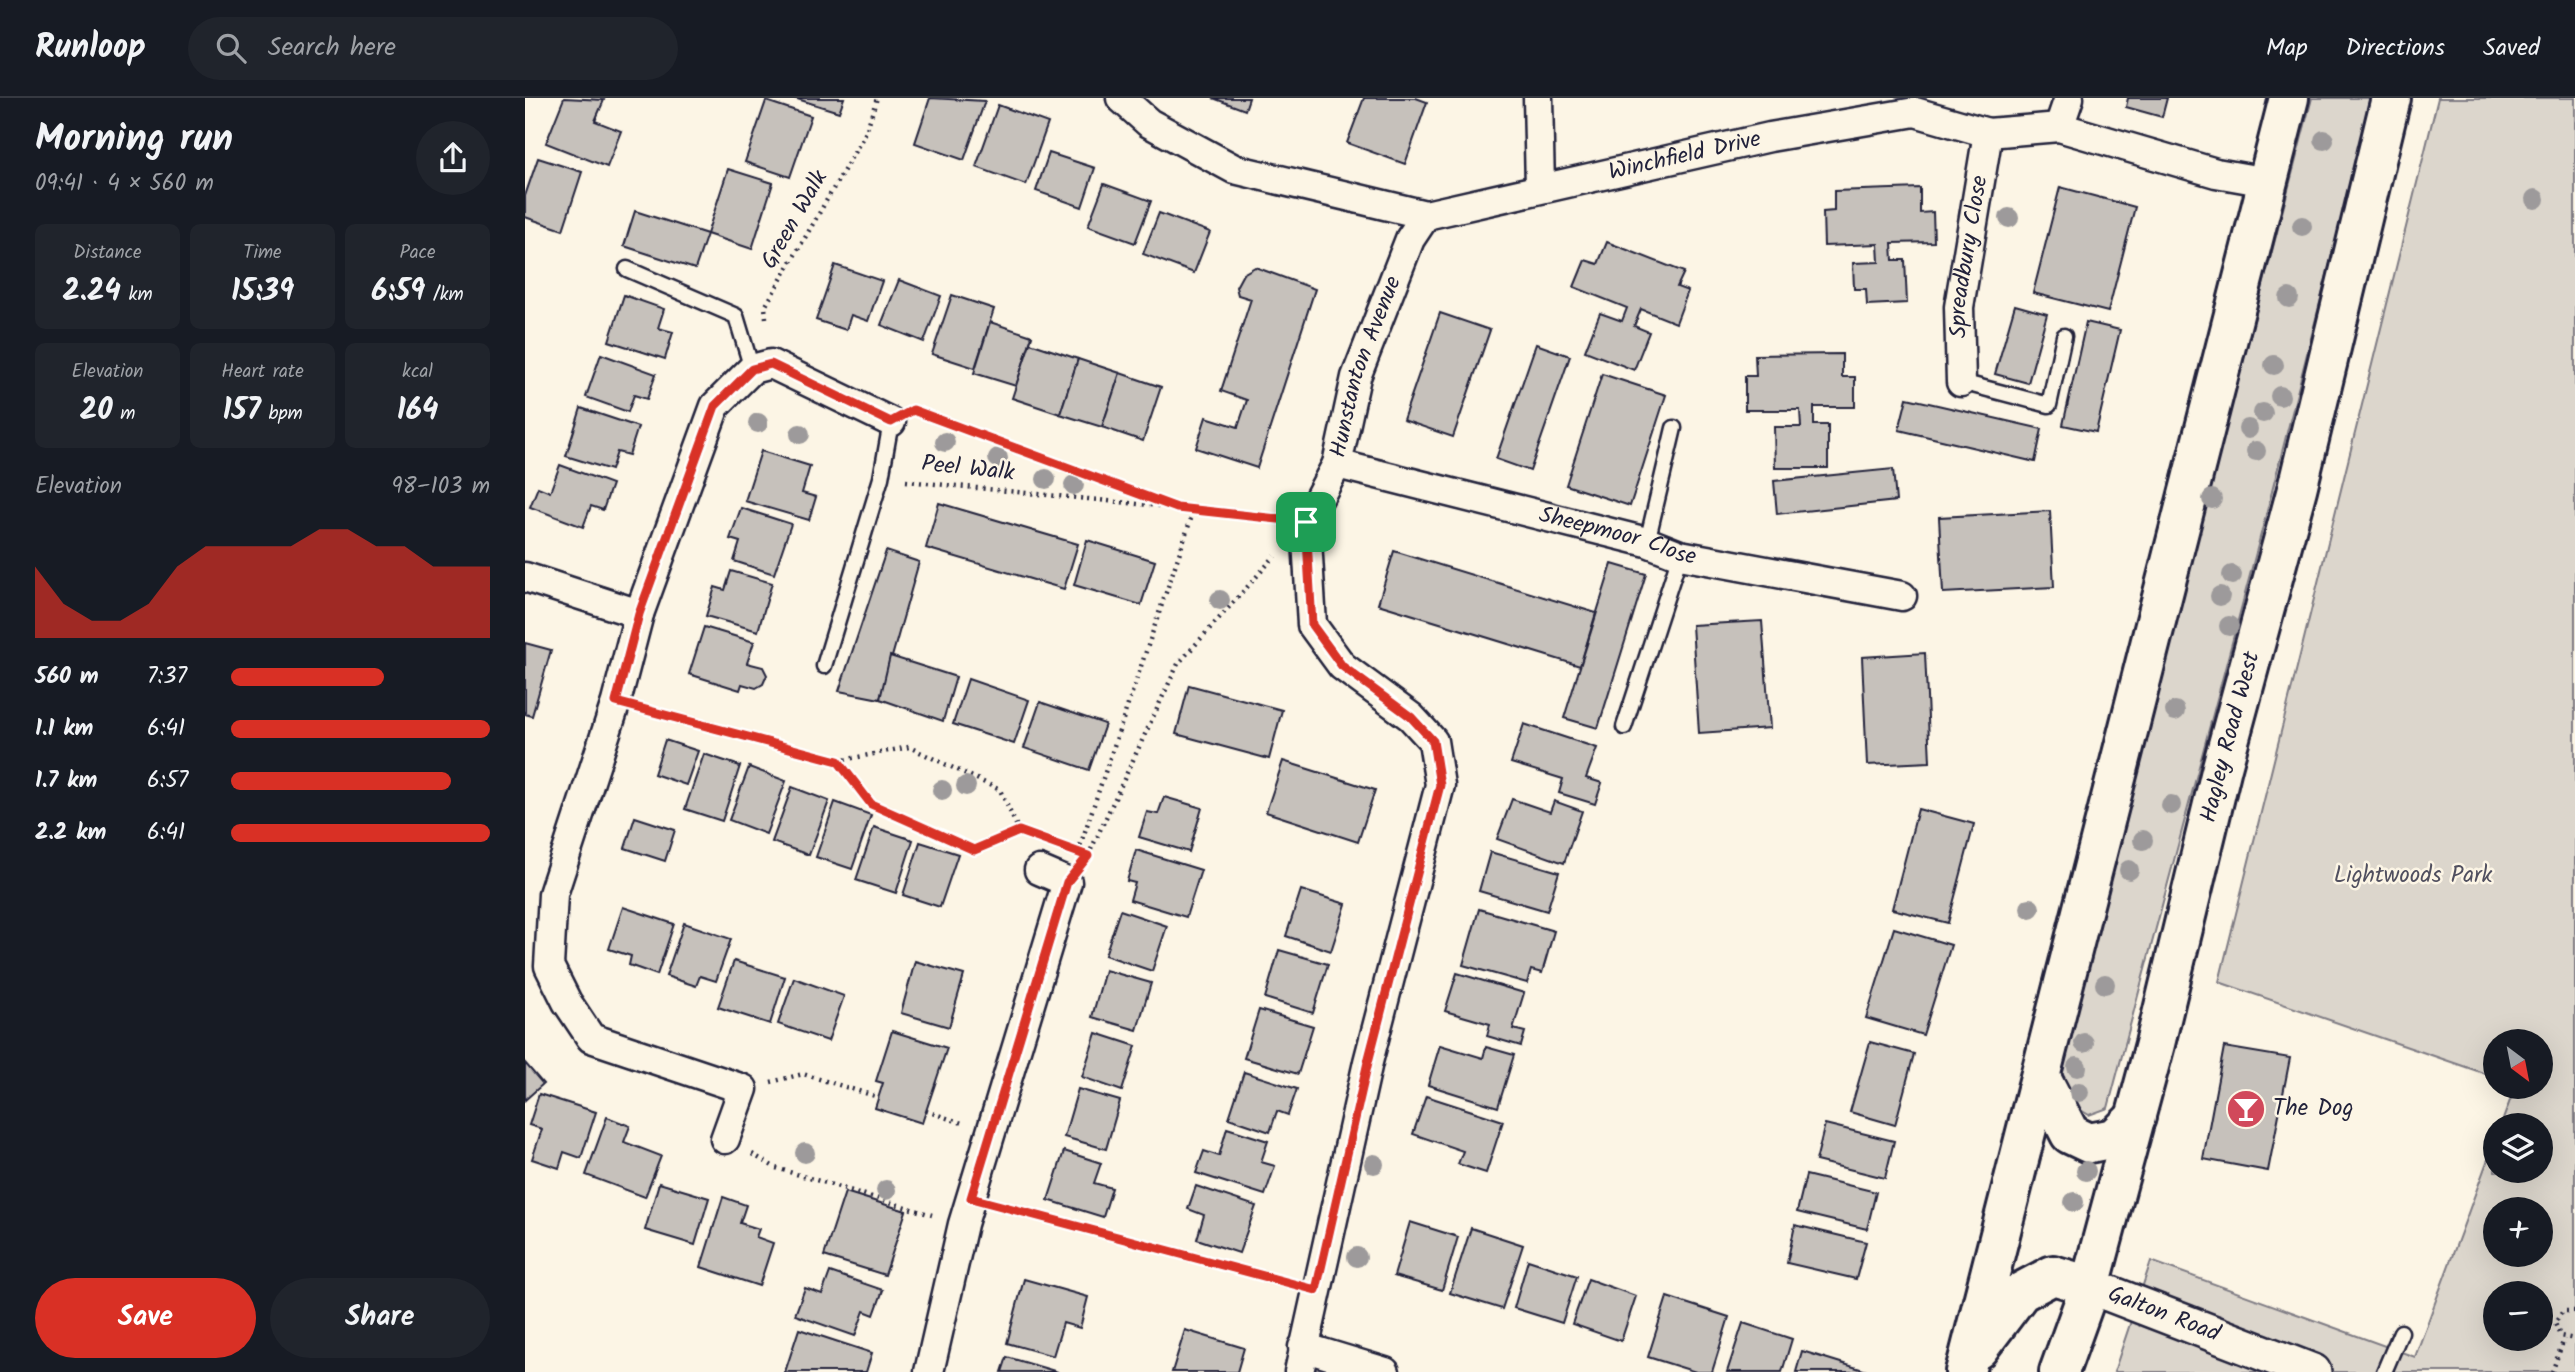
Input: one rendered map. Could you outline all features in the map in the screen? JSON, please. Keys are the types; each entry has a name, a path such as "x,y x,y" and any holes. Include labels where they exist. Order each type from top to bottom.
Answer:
{"highway":[{"path":"1966,1369 2041,1078 2127,725 2289,98"},
{"name":"Hagley Road West","path":"2059,1372 2090,1286 2136,1117 2181,944 2222,767 2298,489 2391,98"},
{"path":"2041,1078 2070,1134 2089,1143 2115,1138 2136,1117"},
{"path":"1966,1369 2021,1292 2053,1275 2090,1286"}],"street":[{"name":"Winchfield Drive","path":"1121,98 1149,123 1234,169 1426,215 1916,105 1988,133 2059,127 2216,173 2267,182"},
{"path":"1538,98 1540,188"},
{"path":"2059,127 2069,98"},
{"name":"Spreadbury Close","path":"1961,382 1959,307 1988,133"},
{"name":"Hunstanton Avenue","path":"1306,522 1337,464 1356,377 1410,239 1426,215"},
{"path":"725,1139 743,1089 591,1038 567,1002 549,966 553,894 616,702 639,614 715,406 762,366 891,422"},
{"name":"Sheepmoor Close","path":"1337,464 1647,541 1680,555 1902,596"},
{"path":"1306,522 1312,625 1342,666 1411,717 1433,741 1440,785 1368,1062 1301,1359 1385,1372"},
{"path":"525,576 639,614"},
{"path":"929,1372 967,1211 1067,882 1039,870"},
{"name":"Galton Road","path":"2090,1286 2313,1372"}],"lane":[{"path":"627,269 736,316 762,366"},
{"path":"1961,382 2049,405 2064,336"},
{"path":"824,666 881,478 891,422"},
{"path":"1647,541 1674,428"},
{"path":"1624,727 1680,555"},
{"path":"2384,1372 2401,1332"}],"path":[{"name":"Green Walk","path":"762,366 765,307 866,132 877,98"},
{"name":"Peel Walk","path":"891,422 913,410 1177,508"},
{"name":"Peel Walk","path":"881,478 1306,522"},
{"path":"1078,852 1194,510"},
{"path":"1067,882 1088,856 1178,664 1306,522"},
{"path":"616,702 838,761 909,747 1000,790 1019,831"},
{"path":"838,761 871,804 974,850 1019,831 1043,839"},
{"path":"1066,848 1088,856"},
{"path":"743,1089 803,1074 878,1097"},
{"path":"725,1139 776,1168 1316,1290"},
{"path":"2575,1311 2563,1311 2556,1318 2557,1333 2564,1339 2575,1339"},
{"path":"2552,1372 2564,1339"}],"green space":[{"path":"2312,98 2372,98 2266,515 2108,1108 2089,1115 2065,1097 2059,1067"},
{"name":"Lightwoods Park","path":"2438,98 2575,98 2575,1372 2114,1372 2151,1261 2415,1357 2483,1173 2483,1183 2553,1183 2553,1113 2505,1113 2511,1099 2553,1099 2553,1029 2483,1029 2483,1073 2219,982"}],"building":[{"path":"564,98 604,100 595,121 621,131 607,167 546,143"},
{"path":"794,98 844,98 839,112"},
{"path":"930,98 985,101 964,160 915,143"},
{"path":"1213,98 1249,98 1245,110"},
{"path":"1364,98 1416,98 1427,102 1405,164 1347,143"},
{"path":"2128,98 2167,98 2162,117 2126,107"},
{"path":"766,101 811,116 790,177 745,162"},
{"path":"998,105 1048,123 1026,185 976,167"},
{"path":"1049,153 1095,168 1082,207 1036,191"},
{"path":"538,158 582,172 563,230 525,217 525,196"},
{"path":"728,169 773,183 752,249 707,234"},
{"path":"1104,184 1151,201 1135,243 1088,226"},
{"path":"2060,187 2135,207 2108,312 2033,293"},
{"path":"1920,188 1920,213 1933,212 1934,242 1892,243 1893,260 1905,260 1907,303 1867,305 1866,289 1854,289 1853,263 1879,262 1878,244 1824,246 1823,212 1834,211 1834,191"},
{"path":"635,211 707,234 695,269 624,246"},
{"path":"1159,213 1210,232 1194,273 1143,254"},
{"path":"1607,242 1684,272 1677,287 1688,291 1676,323 1641,309 1634,326 1649,332 1634,370 1585,351 1600,313 1622,321 1627,308 1574,287 1585,260 1598,264"},
{"path":"835,265 882,281 868,321 851,315 846,330 816,320"},
{"path":"1255,267 1315,289 1257,468 1196,448 1206,417 1238,427 1247,400 1221,391 1251,299 1238,295 1236,287 1243,274"},
{"path":"899,280 941,296 924,342 881,325"},
{"path":"624,295 664,309 658,328 673,332 665,359 609,341"},
{"path":"952,295 994,309 975,368 932,354"},
{"path":"2015,305 2047,314 2028,383 1995,374"},
{"path":"1440,313 1490,330 1453,437 1403,420"},
{"path":"990,322 1032,336 1016,386 974,373"},
{"path":"2086,322 2120,330 2096,432 2063,425"},
{"path":"1030,343 1078,359 1060,414 1012,398"},
{"path":"1536,344 1570,356 1530,471 1496,459"},
{"path":"601,354 656,374 647,399 634,395 628,412 586,397"},
{"path":"1842,354 1842,377 1855,377 1855,407 1814,407 1814,425 1828,425 1828,468 1775,468 1774,427 1801,427 1800,410 1745,410 1745,376 1756,376 1755,355"},
{"path":"1078,359 1120,373 1102,427 1060,414"},
{"path":"1120,373 1161,387 1143,441 1102,427"},
{"path":"1602,374 1666,395 1630,506 1566,485"},
{"path":"1907,398 2042,429 2035,462 1899,430"},
{"path":"581,408 638,427 629,455 617,452 611,470 566,456"},
{"path":"761,451 810,466 802,493 816,497 809,520 745,501"},
{"path":"560,465 612,484 603,510 591,506 583,527 530,507 538,487 550,492"},
{"path":"1893,469 1896,501 1777,514 1774,481"},
{"path":"939,503 1078,544 1064,589 926,548"},
{"path":"741,508 791,524 774,574 734,561 740,542 730,539"},
{"path":"2050,511 2054,587 1943,593 1939,517"},
{"path":"1087,540 1155,561 1141,605 1074,585"},
{"path":"886,551 919,562 880,699 839,691"},
{"path":"1394,551 1596,613 1580,666 1378,604"},
{"path":"1612,564 1646,574 1598,728 1564,718"},
{"path":"731,571 772,583 758,631 706,616 715,587 725,590"},
{"path":"1762,621 1770,728 1699,733 1692,625"},
{"path":"704,627 754,642 747,663 763,667 767,675 763,684 756,688 742,684 740,690 689,674"},
{"path":"525,643 551,650 532,716 525,714"},
{"path":"1925,653 1930,762 1867,765 1862,657"},
{"path":"890,656 956,677 943,721 880,699"},
{"path":"968,679 1029,700 1014,744 953,724"},
{"path":"1189,685 1282,710 1269,759 1176,734"},
{"path":"1040,702 1105,724 1089,770 1024,748"},
{"path":"1524,724 1597,748 1586,778 1602,783 1595,804 1559,793 1563,779 1511,763"},
{"path":"665,740 698,751 686,785 654,774"},
{"path":"704,754 740,766 722,821 685,809"},
{"path":"1283,761 1375,790 1358,842 1266,812"},
{"path":"749,767 786,781 766,834 729,820"},
{"path":"792,787 829,801 809,855 772,842"},
{"path":"1164,797 1202,808 1189,852 1139,837 1147,812 1158,814"},
{"path":"1512,799 1550,812 1554,801 1582,811 1564,863 1497,839"},
{"path":"835,802 871,815 852,869 816,857"},
{"path":"1918,809 1974,824 1948,923 1892,909"},
{"path":"635,817 675,830 665,861 625,848"},
{"path":"874,827 913,840 896,893 856,880"},
{"path":"920,842 958,854 940,907 903,895"},
{"path":"1136,850 1201,870 1186,917 1130,900 1135,883 1127,881"},
{"path":"1490,852 1559,872 1547,911 1479,891"},
{"path":"1301,890 1346,904 1331,951 1286,936"},
{"path":"623,907 674,924 657,975 629,965 631,956 609,949"},
{"path":"1479,909 1554,931 1542,973 1531,970 1527,983 1463,965"},
{"path":"1120,910 1167,926 1152,971 1105,955"},
{"path":"684,923 731,939 716,981 700,976 696,986 666,976"},
{"path":"1894,928 1951,945 1923,1035 1866,1018"},
{"path":"1279,950 1328,964 1313,1013 1265,998"},
{"path":"734,961 785,977 770,1024 718,1007"},
{"path":"915,961 964,975 949,1027 901,1013"},
{"path":"1105,970 1151,983 1137,1030 1092,1017"},
{"path":"1457,973 1524,993 1513,1029 1525,1032 1521,1046 1487,1036 1490,1024 1445,1011"},
{"path":"794,978 844,996 828,1041 778,1024"},
{"path":"1259,1010 1313,1026 1298,1074 1244,1058"},
{"path":"892,1031 947,1048 922,1123 875,1108 883,1083 876,1081"},
{"path":"1096,1033 1136,1046 1122,1091 1082,1077"},
{"path":"1870,1042 1914,1054 1895,1125 1850,1112"},
{"path":"1440,1045 1483,1058 1486,1047 1514,1055 1498,1107 1428,1085"},
{"name":"The Dog","path":"2224,1047 2290,1058 2268,1171 2203,1159"},
{"path":"525,1063 543,1084 525,1100"},
{"path":"1244,1072 1297,1089 1288,1115 1277,1111 1270,1132 1229,1118"},
{"path":"1078,1089 1120,1101 1106,1149 1064,1137"},
{"path":"539,1094 596,1112 581,1158 564,1152 559,1168 532,1159 542,1129 529,1125"},
{"path":"1426,1096 1503,1121 1486,1173 1458,1164 1463,1151 1413,1134"},
{"path":"607,1117 630,1126 624,1142 661,1156 645,1197 586,1175"},
{"path":"1825,1124 1894,1141 1885,1178 1816,1161"},
{"path":"1227,1128 1268,1141 1261,1162 1275,1166 1265,1195 1196,1173 1204,1151 1219,1156"},
{"path":"1064,1151 1101,1163 1094,1183 1112,1188 1103,1217 1048,1200"},
{"path":"1806,1175 1876,1192 1867,1229 1797,1212"},
{"path":"659,1183 709,1198 695,1245 645,1230"},
{"path":"1196,1186 1256,1206 1239,1253 1197,1239 1204,1215 1188,1209"},
{"path":"845,1192 906,1211 885,1275 824,1256"},
{"path":"723,1197 746,1205 740,1223 759,1229 756,1237 773,1243 759,1286 701,1267"},
{"path":"1410,1222 1458,1237 1442,1290 1394,1276"},
{"path":"1795,1225 1866,1242 1856,1279 1787,1263"},
{"path":"1471,1228 1523,1245 1502,1309 1450,1293"},
{"path":"1528,1260 1577,1276 1562,1323 1514,1308"},
{"path":"830,1272 883,1290 874,1315 864,1311 855,1336 795,1315 805,1288 822,1294"},
{"path":"1024,1279 1088,1297 1080,1328 1063,1323 1053,1356 1007,1343"},
{"path":"1588,1279 1636,1296 1621,1341 1572,1324"},
{"path":"1667,1297 1729,1317 1712,1372 1696,1372 1648,1357"},
{"path":"1743,1323 1792,1339 1782,1372 1727,1372"},
{"path":"799,1329 872,1353 866,1372 785,1372"},
{"path":"1185,1330 1244,1348 1237,1372 1172,1372"},
{"path":"1802,1351 1870,1372 1796,1372"},
{"path":"1007,1357 1058,1372 1002,1372"}],"place":[{"name":"The Dog","path":"2246,1109"}],"route":[{"path":"771,364 891,422 913,410 1177,508 1306,522 1312,625 1342,666 1411,717 1433,741 1440,785 1368,1062 1316,1290 971,1198 1067,882 1088,856 1019,831 974,850 871,804 838,761 616,702 639,614 715,406 752,369 771,364"}]}
